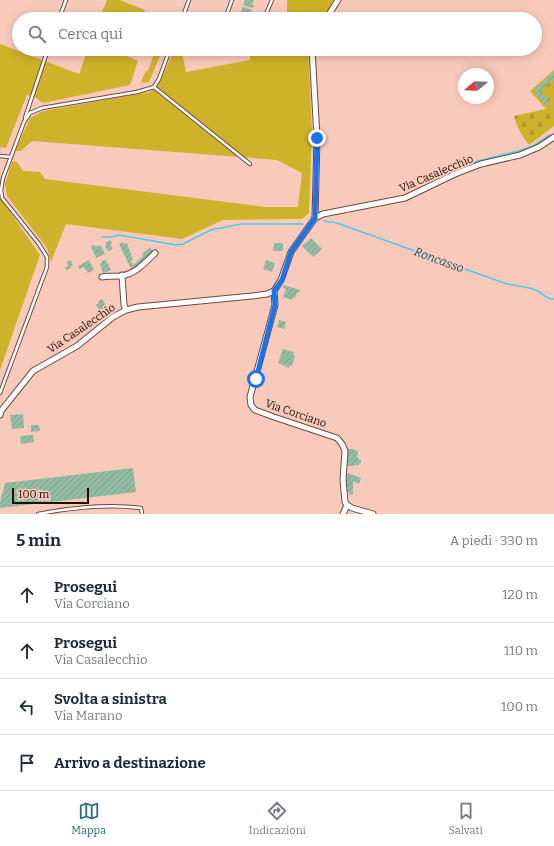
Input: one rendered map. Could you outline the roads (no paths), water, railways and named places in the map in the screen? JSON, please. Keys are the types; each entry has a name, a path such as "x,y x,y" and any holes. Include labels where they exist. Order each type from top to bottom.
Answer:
{"street":[{"path":"330,12 338,0"},
{"path":"274,291 282,280 291,252 315,218 317,138 312,56"},
{"name":"Via Casalecchio","path":"315,218 323,214 405,198 455,174 474,167 520,155 539,147 554,137"},
{"path":"102,276 122,276 129,274 139,268 155,253"},
{"name":"Via Casalecchio","path":"122,276 124,304 126,310"},
{"name":"Via Casalecchio","path":"0,415 1,411 33,371 77,346 113,317 126,310 138,307 268,294 274,291"},
{"name":"Via Corciano","path":"274,291 275,305 250,397 251,405 254,410 337,438 345,451 343,480 345,502 347,505"},
{"path":"343,514 347,505 372,514"}],"lane":[{"path":"62,12 66,0"},
{"path":"185,12 189,0"},
{"path":"228,12 232,0"},
{"path":"267,12 272,0"},
{"path":"0,393 47,267 47,256 2,198 1,190 46,56"},
{"path":"24,122 30,113 42,108 137,92 154,87 159,79 167,56"},
{"path":"154,87 250,164"},
{"path":"0,156 11,157"},
{"path":"38,514 88,507 132,507 141,508 142,514"}],"waterway":[{"name":"Roncasso","path":"444,176 478,161 533,146 550,135"},
{"name":"Roncasso","path":"324,221 337,223 507,284 534,289 547,298 554,299"},
{"name":"Roncasso","path":"102,237 119,235 176,245 183,244 211,230 241,224 303,224"}]}
